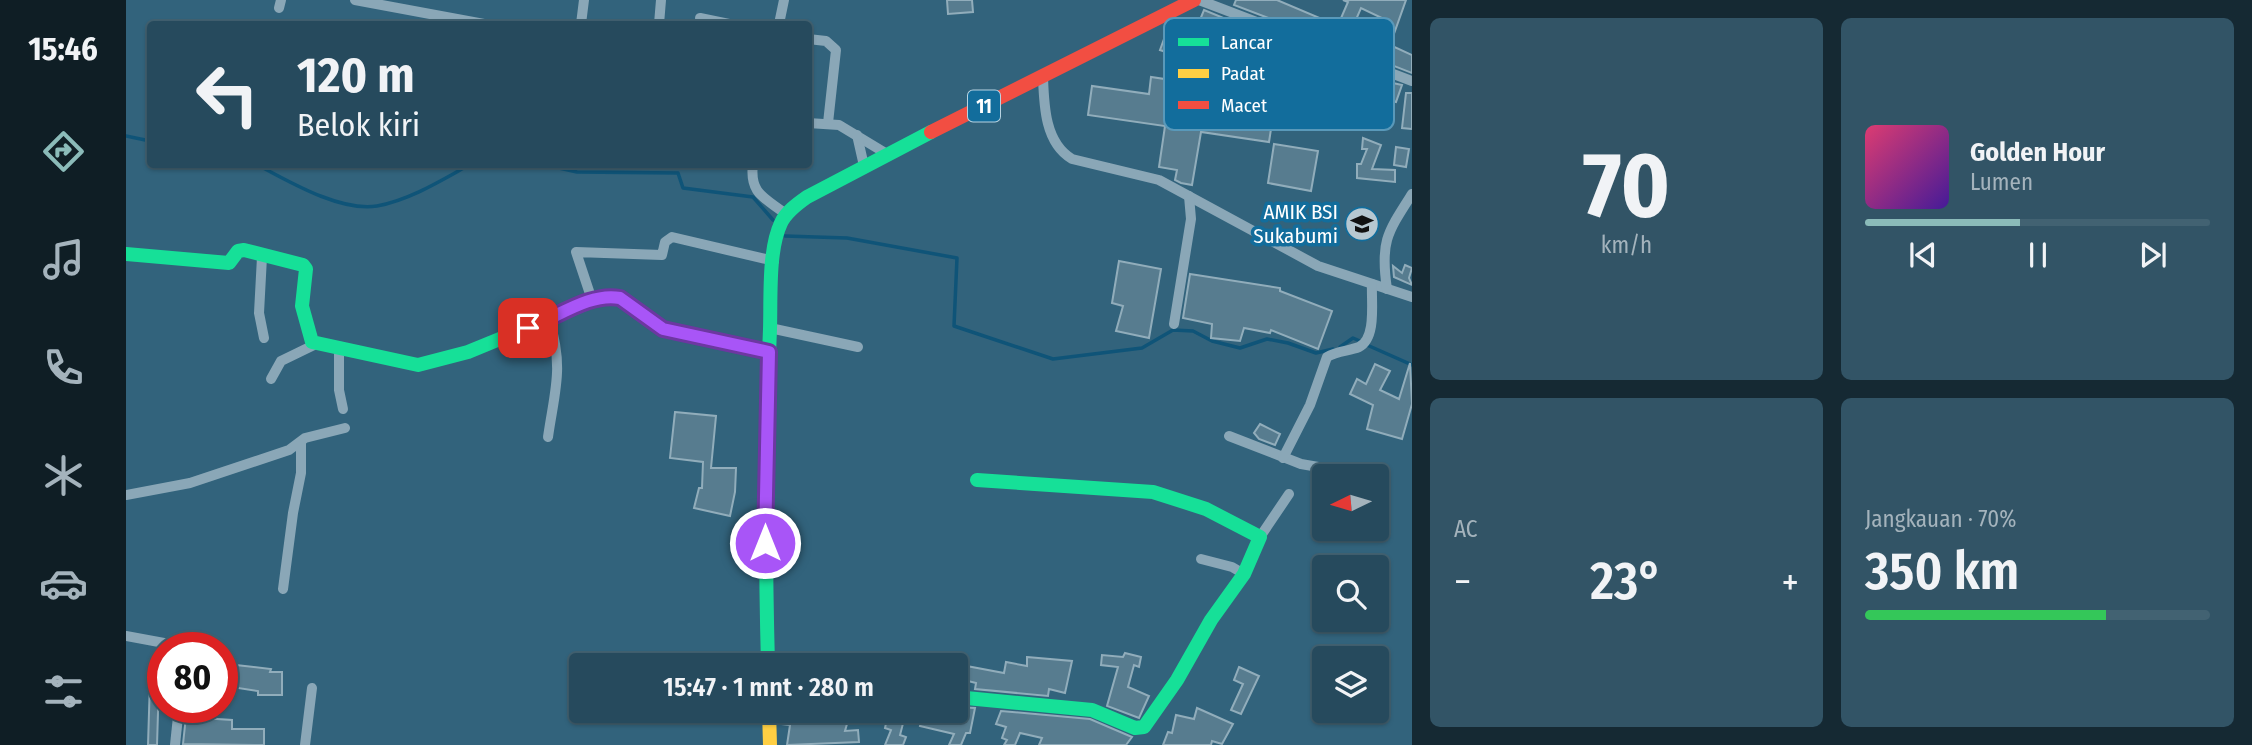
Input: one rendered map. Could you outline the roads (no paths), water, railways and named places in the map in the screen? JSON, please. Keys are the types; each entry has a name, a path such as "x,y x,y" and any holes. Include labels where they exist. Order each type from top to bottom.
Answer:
{"main road":[{"name":"11","path":"784,218 807,197 864,166 1197,0"},
{"path":"768,653 765,508 769,352 776,242 784,218"},
{"path":"126,254 226,263 231,262 240,250 305,267 302,306 309,339 316,344 377,354 404,364 418,365 468,352 604,296 620,298 663,329 769,352"},
{"path":"968,698 1092,710 1135,728 1144,727 1177,680 1210,620 1244,574 1260,537 1206,509 1153,492 977,480"},
{"path":"769,723 770,745"}],"street":[{"path":"355,0 468,21"},
{"path":"581,21 584,0"},
{"path":"659,21 661,0"},
{"path":"780,21 784,0"},
{"path":"1197,0 1245,18"},
{"path":"700,18 714,21"},
{"path":"812,39 826,41 836,50 828,123"},
{"path":"1394,74 1412,81"},
{"path":"1043,77 1051,132 1063,154 1072,159 1159,180 1289,252 1331,271 1412,297"},
{"path":"812,123 828,123 857,135 887,154"},
{"path":"857,135 864,166"},
{"path":"752,168 751,178 754,188 784,218"},
{"path":"1387,289 1383,262 1386,238 1412,194"},
{"path":"1174,324 1191,219 1189,196"},
{"path":"592,300 576,252 662,255 665,242 672,237 774,261"},
{"path":"262,257 259,313 264,338"},
{"path":"1283,458 1310,405 1327,357 1367,341 1372,285"},
{"path":"548,437 559,367 550,319"},
{"path":"770,328 858,347"},
{"path":"271,379 281,361 316,344"},
{"path":"339,348 339,390 343,409"},
{"path":"126,495 190,483 289,450 313,435 345,428"},
{"path":"1229,436 1283,458 1312,466"},
{"path":"283,589 301,472 301,443"},
{"path":"1260,537 1289,495"},
{"path":"1201,559 1232,567 1244,574"},
{"path":"126,636 147,640"},
{"path":"305,745 312,688"},
{"path":"175,745 177,723"}],"waterway":[{"path":"126,136 147,140"},
{"path":"263,168 315,194 362,207 402,199 464,168"},
{"path":"559,168 577,172 678,173 683,188 753,197 773,220"},
{"path":"785,236 847,238 957,258 954,326 1053,359 1142,348 1173,330 1193,331 1212,341 1240,348 1267,339 1316,353 1333,349"},
{"path":"1340,347 1353,338 1360,341"},
{"path":"1367,345 1412,365"}],"place":[{"name":"AMIK BSI Sukabumi","path":"1362,224"}]}
